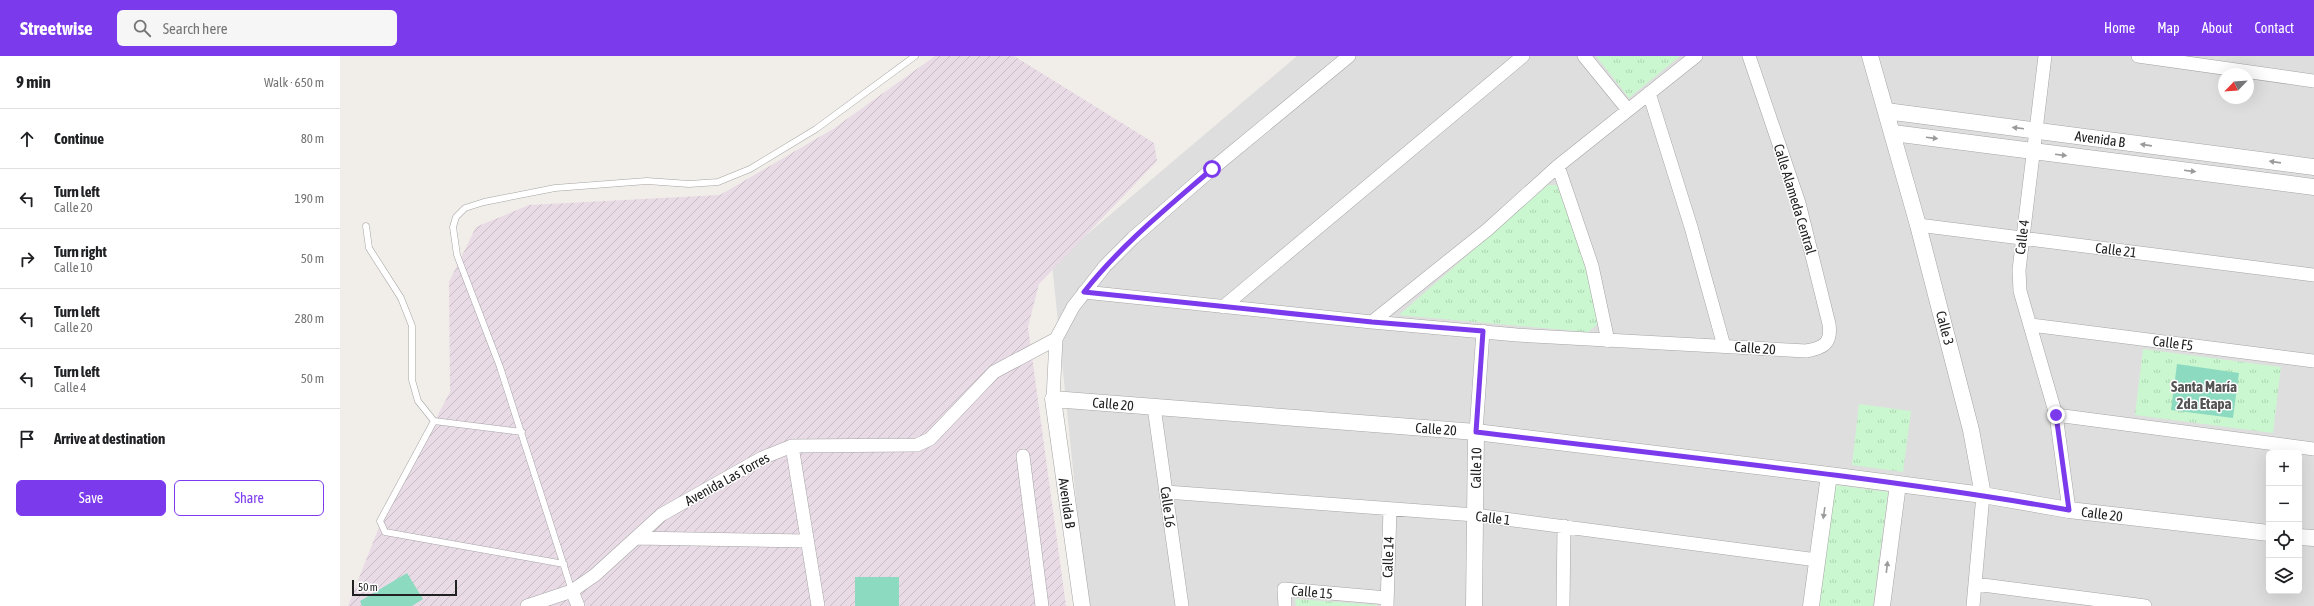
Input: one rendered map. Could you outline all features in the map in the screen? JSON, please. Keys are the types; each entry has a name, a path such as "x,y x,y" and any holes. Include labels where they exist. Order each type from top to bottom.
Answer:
{"street":[{"path":"1053,399 1056,339 1073,307 1105,266 1133,238 1349,56"},
{"path":"1223,307 1523,56"},
{"path":"1584,56 1628,110"},
{"path":"1372,322 1487,230 1558,166 1696,56"},
{"name":"Calle Alameda Central","path":"1749,56 1799,203 1829,324 1830,334 1826,343"},
{"name":"Calle 3","path":"1870,56 1918,225 1971,430 1983,495 1973,606"},
{"name":"Calle 4","path":"2045,56 2022,238 2019,270 2020,291 2056,415 2069,510"},
{"path":"2138,56 2314,81"},
{"path":"1649,94 1691,227 1724,346"},
{"name":"Avenida B","path":"1886,111 2314,167"},
{"name":"Avenida B","path":"1893,133 2314,187"},
{"path":"1558,166 1592,266 1608,340"},
{"name":"Calle 21","path":"1918,225 2314,275"},
{"name":"Calle 20","path":"1084,292 1372,322 1608,340 1806,351 1820,348 1826,343"},
{"name":"Calle F5","path":"2031,325 2314,361"},
{"name":"Calle 10","path":"1474,606 1476,432 1483,331"},
{"name":"Avenida Las Torres","path":"527,606 572,591 594,575 661,515 762,458 792,446 917,446 930,439 1000,368 1056,339"},
{"name":"Calle 20","path":"1053,399 1476,432 1983,495 2069,510 2266,533"},
{"name":"Avenida B","path":"1053,399 1082,606"},
{"name":"Calle 16","path":"1154,408 1182,606"},
{"path":"2056,415 2314,449"},
{"path":"792,446 818,606"},
{"path":"1023,456 1042,606"},
{"path":"1811,606 1829,475"},
{"path":"1882,606 1898,484"},
{"name":"Calle 1","path":"1166,492 1475,515 1817,560"},
{"name":"Calle 14","path":"1387,602 1390,509"},
{"path":"1563,606 1564,526"},
{"path":"2302,537 2314,538"},
{"path":"636,538 808,541"},
{"path":"1975,584 2145,606"},
{"name":"Calle 15","path":"1285,606 1284,589 1387,602"},
{"path":"572,591 578,606"}],"lane":[{"path":"572,591 522,432 458,255 453,227 456,217 465,208 484,202 555,188 647,181 689,184 718,182 750,169 816,129 915,56"},
{"path":"366,226 369,248 401,298 412,326 412,380 418,400 434,421 522,432"},
{"path":"434,421 380,521 385,532 564,564"}],"shaded area":[{"path":"935,56 1014,56 1154,143 1157,161 1039,284 1028,327 1066,606 348,606 381,522 450,392 449,282 476,227 529,205 720,195 833,129"},
{"path":"1297,56 2314,56 2314,606 1087,606 1052,264"}],"green space":[{"path":"1596,56 1680,56 1629,98"},
{"path":"1548,185 1557,185 1582,256 1600,322 1588,332 1399,315"},
{"path":"2143,349 2281,367 2273,433 2135,415"},
{"path":"2177,364 2239,373 2233,418 2171,410"},
{"path":"1859,404 1911,411 1903,472 1852,465"},
{"path":"1835,485 1888,492 1873,606 1819,606"},
{"path":"407,573 423,599 412,606 362,606 360,601"},
{"path":"855,577 899,577 899,606 855,606"},
{"path":"1295,599 1377,605 1377,606 1296,606"}],"district":[{"name":"Santa María 2da Etapa","path":"2204,394"}],"route":[{"path":"1212,169 1133,238 1105,266 1084,292 1372,322 1483,331 1476,432 1983,495 2069,510 2064,464 2056,415"}]}
